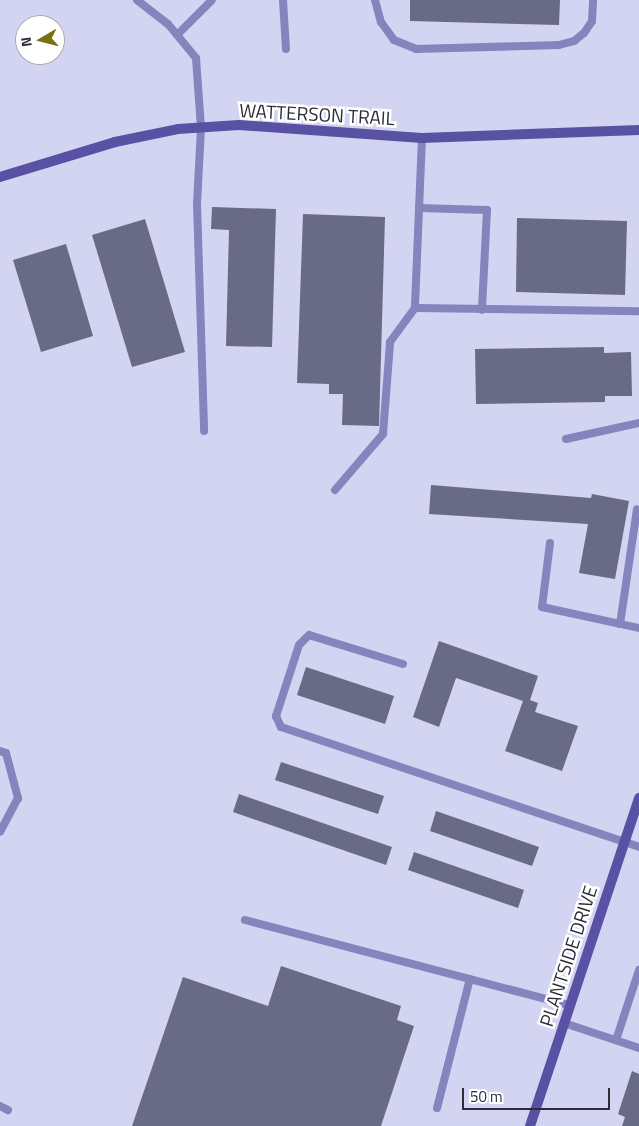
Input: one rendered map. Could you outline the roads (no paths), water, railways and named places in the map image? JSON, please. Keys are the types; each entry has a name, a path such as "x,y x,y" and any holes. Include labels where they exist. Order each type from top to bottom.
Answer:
{"main road":[{"name":"WATTERSON TRAIL","path":"0,177 115,142 201,128 239,126 422,138 639,130"},
{"name":"PLANTSIDE DRIVE","path":"530,1126 639,798"}],"lane":[{"path":"136,0 168,24 196,58 201,128 197,204 204,431"},
{"path":"177,35 212,0"},
{"path":"283,0 286,49"},
{"path":"375,0 381,22 394,40 416,49 559,45 574,41 584,33 592,21 593,0"},
{"path":"335,490 383,434 390,342 414,308 422,138"},
{"path":"419,208 486,210 482,310"},
{"path":"414,308 639,311"},
{"path":"566,439 639,423"},
{"path":"620,624 637,509"},
{"path":"550,542 542,607 639,628"},
{"path":"403,664 309,635 299,645 276,716 282,727 639,847"},
{"path":"0,751 6,753 18,798 0,832"},
{"path":"244,920 570,1005"},
{"path":"616,1040 639,970"},
{"path":"437,1108 470,979"},
{"path":"564,1022 639,1048"},
{"path":"0,1106 8,1110"}]}
